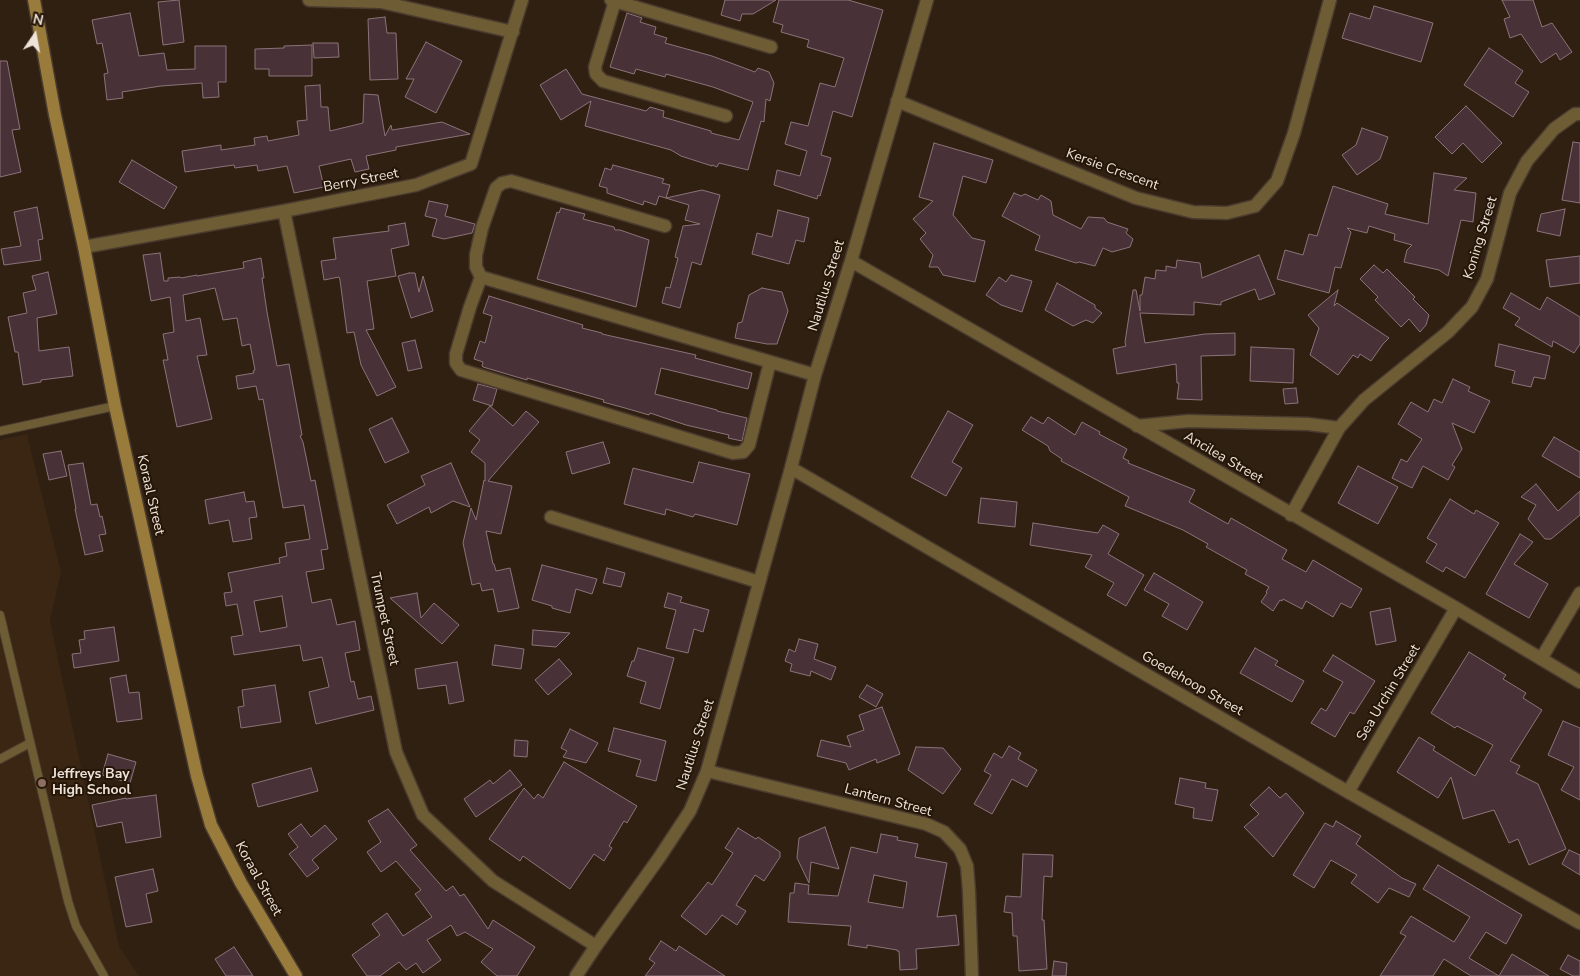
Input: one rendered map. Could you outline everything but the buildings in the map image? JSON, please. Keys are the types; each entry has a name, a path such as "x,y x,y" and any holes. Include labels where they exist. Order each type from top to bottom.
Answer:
{"street":[{"name":"Koraal Street","path":"34,0 55,115 84,247 115,406 197,776 211,825 241,883 296,976"},
{"path":"309,0 381,2 513,32"},
{"name":"Berry Street","path":"84,247 416,186 471,164 522,0"},
{"name":"Nautilus Street","path":"576,976 690,811 707,770 815,375 927,0"},
{"name":"Kersie Crescent","path":"897,101 1136,198 1193,212 1227,213 1255,206 1277,181 1294,133 1330,0"},
{"path":"726,116 604,81 596,74 595,67 613,1 771,47"},
{"name":"Koning Street","path":"1291,514 1339,428 1364,400 1448,332 1472,307 1487,279 1510,193 1527,160 1554,129 1575,114 1580,114"},
{"path":"665,226 511,180 502,184 496,188 482,228 476,255 476,267 481,277 456,354 456,363 461,370 732,453 743,452 749,445 770,362"},
{"name":"Trumpet Street","path":"284,211 396,752 423,815 493,881 596,946"},
{"name":"Ancilea Street","path":"850,261 1456,608 1580,682"},
{"path":"481,277 815,375"},
{"path":"1137,426 1188,421 1308,424 1339,428"},
{"name":"Goedehoop Street","path":"791,468 1348,792 1580,923"},
{"path":"551,517 759,582"},
{"path":"1541,659 1580,593"},
{"name":"Sea Urchin Street","path":"1348,792 1456,608"},
{"name":"Lantern Street","path":"707,770 926,824 944,832 960,849 967,866 970,891 972,976"}],"lane":[{"path":"0,431 115,406"},
{"path":"0,615 68,901 76,926 104,976"},
{"path":"0,759 30,744"}],"shaded area":[{"name":"Jeffreys Bay High School","path":"27,434 61,572 50,621 119,946 139,976 0,976 0,440"}],"place":[{"name":"Jeffreys Bay High School","path":"42,783"}]}
